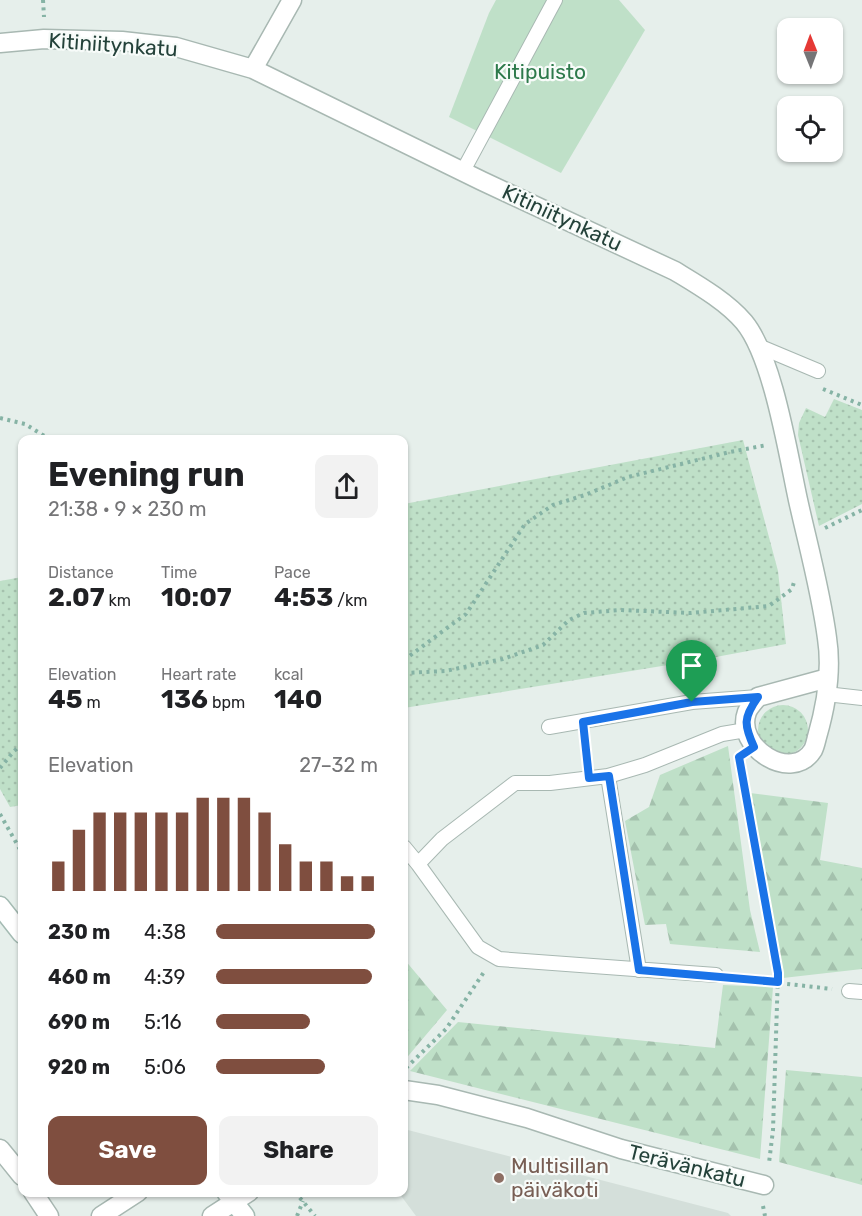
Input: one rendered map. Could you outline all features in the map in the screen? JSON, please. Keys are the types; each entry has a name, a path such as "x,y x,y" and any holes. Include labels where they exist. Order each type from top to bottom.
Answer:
{"street":[{"path":"253,69 292,0"},
{"name":"Kitiniitynkatu","path":"0,37 20,42"},
{"name":"Kitiniitynkatu","path":"0,43 44,39 106,40 176,47 253,69 675,271 702,287 744,323 756,345 774,395 828,639 827,686 821,723 813,750 803,759 788,763 770,760 754,747"},
{"path":"754,747 746,730 747,713 758,697 827,686"},
{"path":"0,906 18,929"},
{"name":"Terävänkatu","path":"408,1091 438,1095 527,1118 621,1149 764,1185"},
{"name":"Terävänkatu","path":"408,1100 438,1095"},
{"path":"0,1149 18,1171"},
{"path":"36,1197 49,1216"},
{"path":"101,1216 130,1197"},
{"path":"212,1216 238,1201"}],"lane":[{"path":"463,171 555,0"},
{"path":"756,345 818,371"},
{"path":"827,686 862,698"},
{"path":"549,728 692,702 758,697"},
{"path":"418,864 442,839 515,783 550,783 609,776 645,765 722,734 746,730"},
{"path":"609,776 639,970"},
{"path":"408,852 478,947 499,959 716,975"}],"path":[{"path":"0,418 25,424 43,435"},
{"path":"408,657 466,614 525,524 553,505 585,495 628,477 730,452 785,442"},
{"path":"806,536 862,510"},
{"path":"408,674 445,671 503,659 543,645 569,620 584,613 620,610 691,613 770,606 792,589 795,579"},
{"path":"583,722 589,778"},
{"path":"754,747 739,757 778,973 773,1130 770,1162 764,1185 763,1215"},
{"path":"0,768 18,748"},
{"path":"0,814 18,846"},
{"path":"408,1067 447,1029 488,966"},
{"path":"716,975 856,992"},
{"path":"299,1197 315,1216"},
{"path":"297,1216 303,1201"}],"shaded area":[{"name":"Multisillan päiväkoti","path":"408,1130 728,1213 731,1216 416,1216 402,1197 408,1197"}],"green space":[{"name":"Kitipuisto","path":"496,0 619,0 645,30 561,173 449,117"},
{"path":"834,399 862,410 862,504 819,526 798,435 799,423 806,408 825,417"},
{"path":"743,440 778,571 786,644 408,707 408,503"},
{"path":"18,578 18,806 10,807 0,789 0,581"},
{"path":"783,705 792,707 803,716 808,730 806,739 797,750 783,755 774,753 763,744 758,730 760,721 769,710"},
{"path":"728,746 750,910 760,952 670,944 666,924 645,925 625,821 649,807 660,775"},
{"path":"750,793 828,803 820,860 862,868 862,969 783,978"},
{"path":"408,964 447,1010 408,1056"},
{"path":"723,985 773,987 760,1159 410,1071 458,1022 715,1048"},
{"path":"786,1070 862,1077 862,1185 779,1162"}],"place":[{"name":"Multisillan päiväkoti","path":"499,1178"}],"route":[{"path":"758,697 747,713 746,730 754,747 739,757 778,982 639,970 609,776 589,778 583,722 692,702 758,697"}]}
